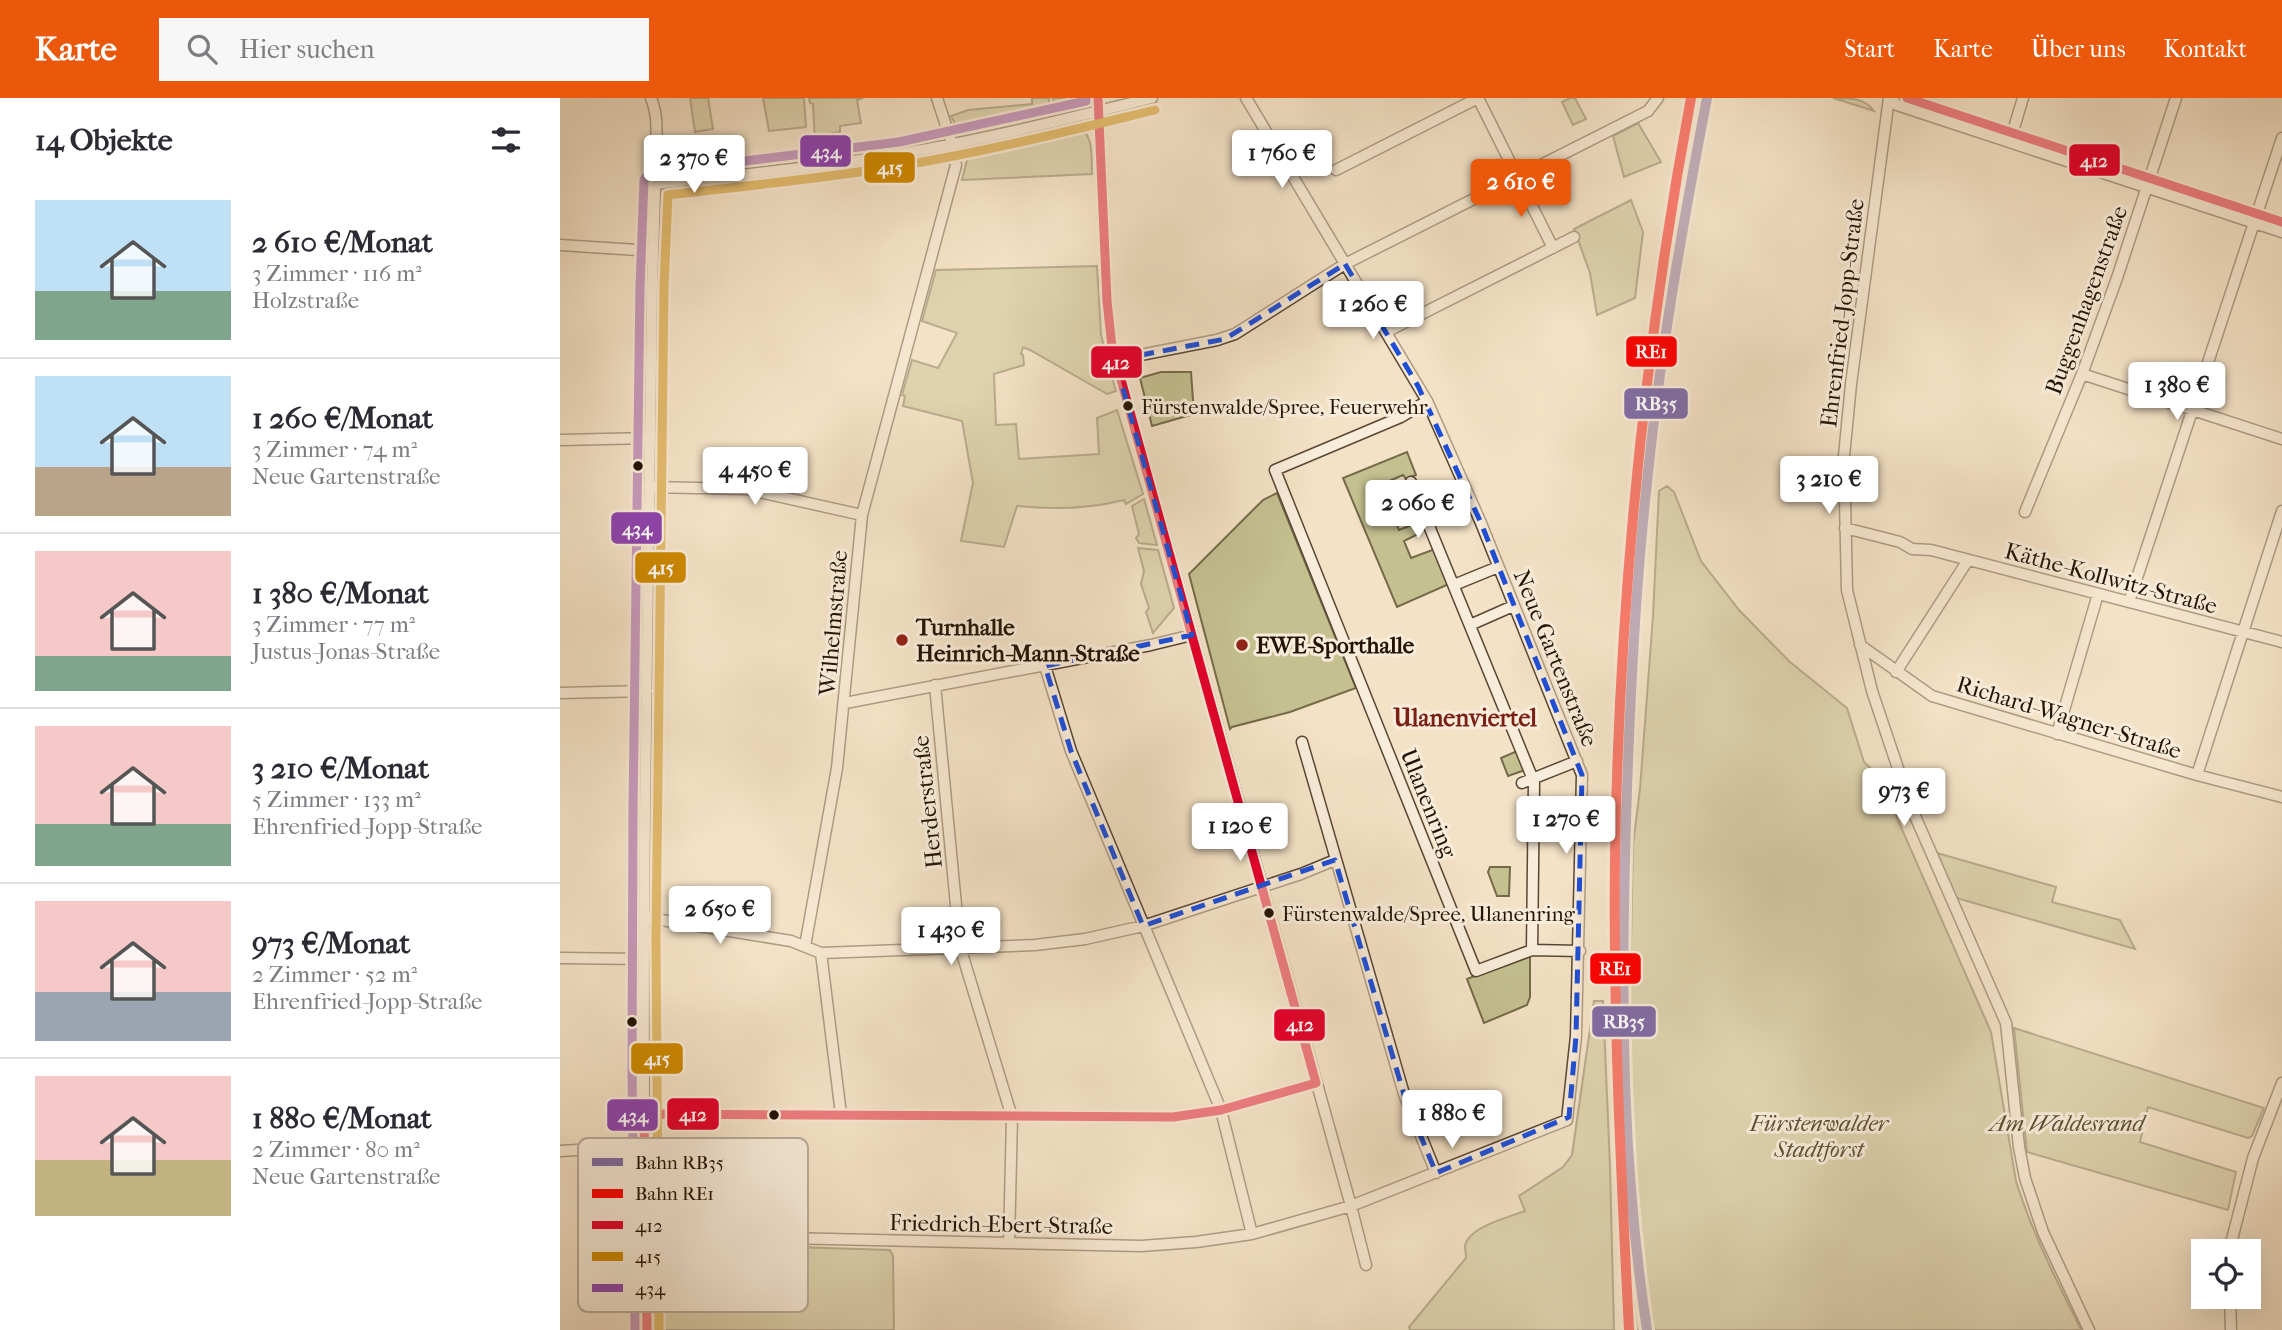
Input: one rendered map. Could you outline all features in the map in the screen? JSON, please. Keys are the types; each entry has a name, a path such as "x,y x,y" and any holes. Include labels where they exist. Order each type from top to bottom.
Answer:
{"street":[{"path":"644,1138 643,917 656,184 656,127 651,98"},
{"name":"Wilhelmstraße","path":"805,946 836,773 862,515 956,165 937,98"},
{"path":"1098,98 1107,300 1115,360 1352,1206 1366,1265"},
{"path":"656,184 817,165 952,144 1152,98"},
{"name":"Neue Gartenstraße","path":"1246,98 1427,401 1582,775 1580,951 1576,1036 1567,1120 1352,1206"},
{"path":"1336,170 1478,98 1553,248"},
{"path":"1115,360 1225,339 1345,264 1648,111 1658,98"},
{"path":"1890,98 1897,106 2011,137"},
{"name":"Ehrenfried-Jopp-Straße","path":"1890,98 1850,384 1844,456 1847,590 1872,691 1911,807 2006,1023 2019,1147 2025,1178 2043,1232 2089,1330"},
{"path":"1907,98 2011,137 2148,183 2256,218 2282,222"},
{"path":"2011,137 2023,98"},
{"name":"Buggenhagenstraße","path":"2025,513 2082,374 2117,278 2176,98"},
{"path":"2129,602 2282,138"},
{"path":"2256,218 2282,232"},
{"path":"1386,332 1574,237"},
{"path":"560,245 653,251"},
{"path":"2082,374 2282,439"},
{"name":"Ulanenring","path":"1427,401 1401,417 1275,470 1476,971 1532,950 1580,951"},
{"path":"560,440 650,438"},
{"path":"1411,482 1533,778 1532,950"},
{"path":"649,487 746,489 862,515"},
{"path":"2197,775 2282,511"},
{"name":"Käthe-Kollwitz-Straße","path":"1844,528 1900,542 1912,549 1931,550 2282,642"},
{"path":"1896,672 1968,560"},
{"path":"1454,585 1498,567"},
{"path":"2057,734 2098,594"},
{"path":"1470,625 1513,606"},
{"path":"845,704 1192,635"},
{"name":"Richard-Wagner-Straße","path":"1860,645 1932,696 2197,775 2282,797"},
{"path":"1045,666 1071,751 1221,1110 1252,1234"},
{"name":"Herderstraße","path":"935,685 960,947 1012,1117 1010,1243"},
{"path":"560,693 647,691"},
{"path":"1302,741 1405,1098 1436,1173"},
{"path":"1522,783 1577,761"},
{"path":"643,917 791,941 821,953 1035,944 1086,939 1143,926 1301,874 1335,860"},
{"path":"821,953 841,1114"},
{"path":"560,958 643,959"},
{"path":"643,1114 1173,1117 1221,1110 1316,1083"},
{"path":"2232,1239 2253,1158 2282,1083"},
{"path":"560,1151 578,1150"},
{"name":"Friedrich-Ebert-Straße","path":"808,1239 1141,1246 1252,1234 1352,1206"},
{"path":"2230,1309 2231,1330"},
{"path":"648,1312 648,1330"}],"highlighted area":[{"path":"1345,264 1418,386 1481,523 1582,775 1576,1036 1569,1117 1436,1173 1405,1098 1335,860 1143,926 1071,751 1045,666 1192,635 1115,360 1225,339"}],"green space":[{"path":"690,98 708,98 713,129 695,132"},
{"path":"763,98 804,98 806,127 769,131"},
{"path":"809,98 863,98 857,100 861,123 840,126 840,132 819,135 820,141 815,141 813,104"},
{"path":"1032,98 1049,98 1049,106 983,129 959,131 951,116 968,110 1032,104"},
{"path":"1053,98 1085,98 1080,103 1055,107"},
{"path":"1575,98 1586,119 1573,125 1562,102"},
{"path":"1833,98 1862,101 1874,111"},
{"path":"1638,123 1661,162 1624,177 1613,136"},
{"path":"1075,126 1089,139 1092,174 962,180 968,156 991,149 1002,142"},
{"path":"1631,200 1643,232 1635,298 1597,315 1590,273 1574,229"},
{"path":"1097,266 1101,335 1116,391 1107,394 1023,347 1021,354 1024,365 994,374 996,425 1016,424 1019,459 1099,454 1097,418 1117,410 1143,494 1126,504 1124,500 1071,508 1017,506 1004,547 961,541 973,483 962,421 903,406 905,396 902,395 912,360 938,368 957,333 922,321 936,270"},
{"path":"1161,372 1191,372 1194,414 1152,426 1140,378"},
{"path":"1407,452 1416,475 1406,479 1403,475 1380,485 1388,502 1412,493 1415,502 1392,512 1399,530 1414,524 1418,534 1404,541 1411,558 1435,549 1449,584 1397,607 1343,478"},
{"name":"Fürstenwalder Stadtforst","path":"1667,486 1674,492 1701,561 1739,610 1790,662 1847,708 1864,762 1885,782 1897,818 1991,1032 2016,1181 2037,1238 2081,1330 1653,1330 1636,1202 1628,1083 1633,845 1640,789 1653,616 1659,491"},
{"path":"1277,493 1356,688 1290,712 1230,729 1189,574 1263,500"},
{"path":"1144,499 1157,545 1139,543 1136,538 1139,534 1132,506"},
{"path":"1138,548 1158,550 1174,608 1153,633 1141,584 1144,571"},
{"path":"1517,751 1525,770 1508,776 1501,758"},
{"path":"1937,853 2056,887 2052,902 2120,920 2135,949 1956,898"},
{"path":"1490,867 1510,867 1509,896 1497,896 1488,872"},
{"path":"1530,954 1530,997 1527,1005 1484,1023 1467,979"},
{"path":"1594,1001 1603,1001 1614,1330 1410,1330 1409,1327 1466,1258 1465,1246 1473,1233 1525,1211 1519,1196 1563,1167 1572,1155"},
{"name":"Am Waldesrand","path":"2014,1028 2264,1108 2252,1136 2248,1138 2148,1107 2140,1142 2236,1172 2228,1210 2027,1152"},
{"path":"808,1248 890,1250 893,1256 894,1330 662,1330 662,1312 808,1312"},
{"path":"1632,1288 1639,1296 1644,1330 1634,1330"}],"rail line":[{"name":"RE1","path":"1629,1330 1616,1035 1617,762 1628,571 1647,381 1674,192 1691,98"},
{"name":"RB35","path":"1647,1330 1628,1154 1624,1036 1625,858 1632,675 1641,537 1651,442 1664,343 1707,98"}],"transit line":[{"name":"412","path":"644,1138 644,1114 1173,1117 1221,1110 1316,1083 1112,347 1107,301 1098,98"},
{"name":"412","path":"1907,98 2282,222"},
{"name":"434","path":"633,1138 633,808 640,286 644,180 648,174 655,172 899,142 1086,99"},
{"name":"415","path":"658,1138 656,939 664,286 668,195 905,165 999,147 1155,110"},
{"name":"434","path":"635,1312 635,1330"},
{"name":"412","path":"647,1312 647,1330"},
{"name":"415","path":"659,1312 659,1330"}],"place":[{"name":"Fürstenwalde/Spree, Feuerwehr","path":"1128,406"},
{"name":"Turnhalle Heinrich-Mann-Straße","path":"902,640"},
{"name":"EWE-Sporthalle","path":"1242,645"},
{"name":"Fürstenwalde/Spree, Ulanenring","path":"1269,913"}],"district":[{"name":"Ulanenviertel","path":"1465,718"}]}
